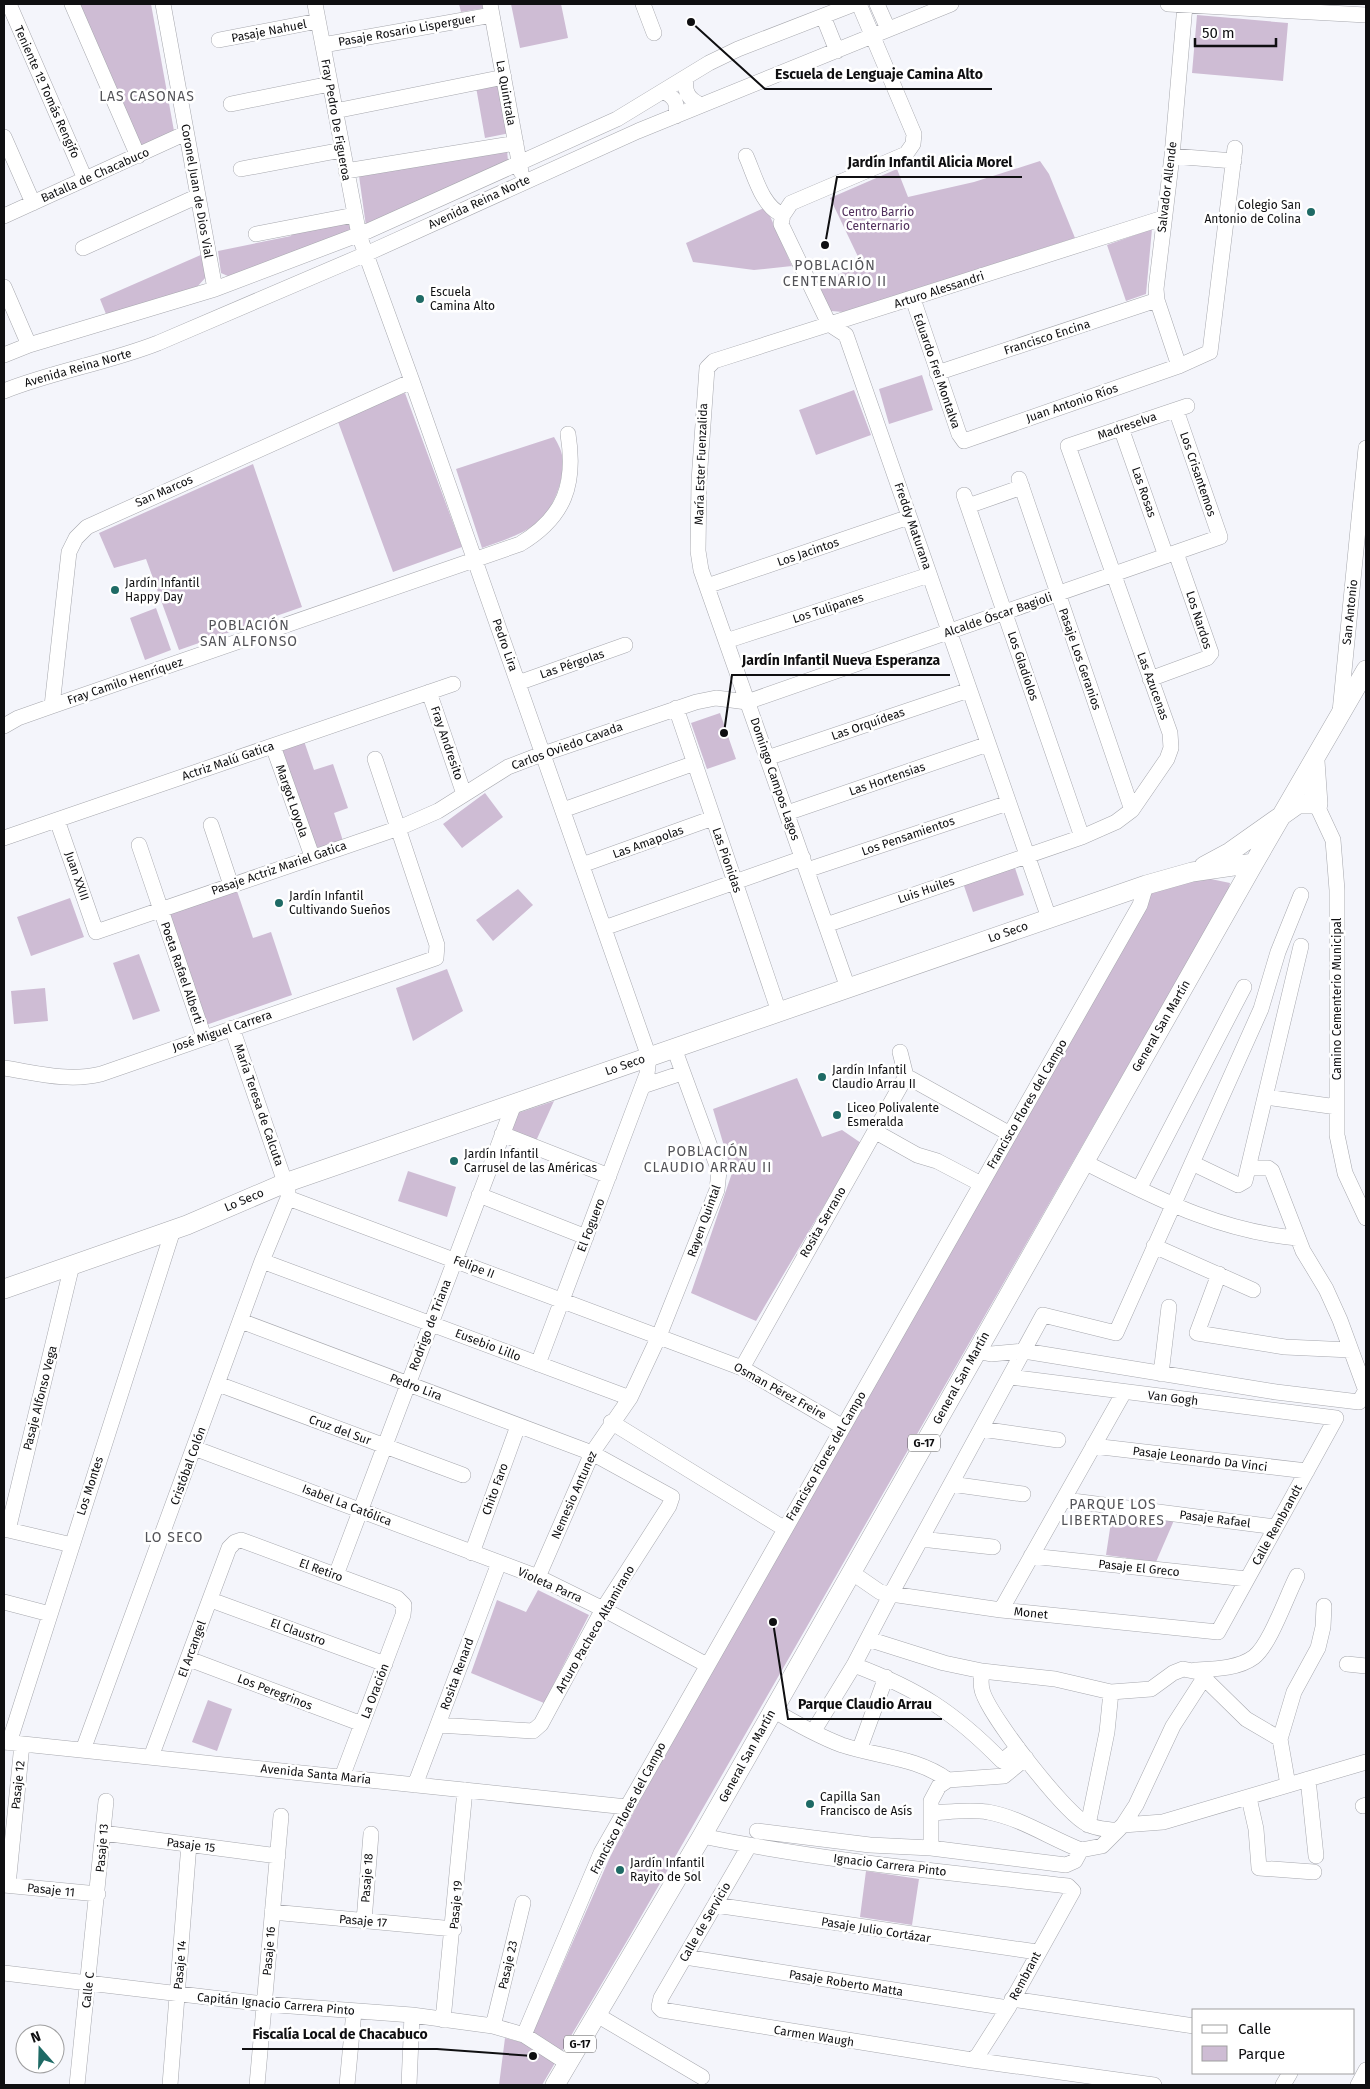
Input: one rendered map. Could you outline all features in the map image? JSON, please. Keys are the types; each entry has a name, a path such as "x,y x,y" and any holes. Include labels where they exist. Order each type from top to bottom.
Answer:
{"main road":[{"name":"General San Martín","path":"555,2085 702,1836 976,1351 1366,670"},
{"path":"1192,872 1230,852 1284,812 1298,804 1318,804 1316,758"},
{"name":"Lo Seco","path":"4,1289 287,1190 514,1104 1049,918 1146,885 1192,872 1254,863"},
{"path":"1192,872 1219,875 1242,884"}],"street":[{"name":"Teniente 1º Tomás Rengifo","path":"9,4 85,179"},
{"path":"72,4 138,156"},
{"name":"Coronel Juan de Dios Vial","path":"162,4 215,289"},
{"name":"Fray Pedro De Figueroa","path":"315,4 359,235"},
{"path":"643,4 654,33"},
{"name":"Avenida Reina Norte","path":"4,355 29,345 215,289 359,235 617,119 686,77 738,49 854,4"},
{"path":"746,156 768,204 773,211 783,215 791,203 906,154 913,144 914,134 859,4"},
{"path":"877,4 888,29"},
{"path":"1168,4 1366,15"},
{"name":"Avenida Reina Norte","path":"4,391 49,375 123,357 366,254 523,182 701,105 837,51 941,5"},
{"name":"Salvador Allende","path":"1179,366 1157,300 1163,218 1172,156 1185,5"},
{"name":"Pasaje Rosario Lisperguer","path":"322,45 491,9"},
{"name":"La Quintrala","path":"491,9 523,182"},
{"path":"823,16 837,51"},
{"name":"Pasaje Nahuel","path":"219,40 318,21"},
{"path":"335,111 504,77"},
{"path":"686,77 685,86 687,94 691,100 701,105"},
{"path":"231,104 330,84"},
{"path":"663,91 675,100 676,116"},
{"name":"Batalla de Chacabuco","path":"4,216 186,133"},
{"path":"4,137 33,203"},
{"path":"346,171 516,143"},
{"path":"241,169 342,150"},
{"name":"Juan Antonio Ríos","path":"964,441 1179,366 1210,352 1234,155 1172,156"},
{"path":"83,248 198,196"},
{"path":"256,234 354,215"},
{"name":"Freddy Maturana","path":"783,215 781,224 829,324 846,335 1049,918"},
{"name":"Arturo Alessandri","path":"714,361 1163,218"},
{"name":"Pedro Lira","path":"359,235 650,1057"},
{"path":"4,287 29,345"},
{"name":"Eduardo Frei Montalva","path":"913,299 937,373 959,434 964,441"},
{"name":"Francisco Encina","path":"937,373 1157,300"},
{"name":"María Ester Fuenzalida","path":"701,570 698,551 698,498 704,379 707,368 714,361"},
{"name":"San Marcos","path":"52,706 69,552 76,538 87,527 412,381"},
{"name":"Madreselva","path":"1068,446 1181,408"},
{"name":"Los Crisantemos","path":"1181,408 1220,538"},
{"name":"Las Rosas","path":"1121,428 1171,555"},
{"name":"Fray Camilo Henríquez","path":"4,726 18,718 52,706 520,544 538,533 552,520 564,499 571,477 572,458 568,434"},
{"name":"Las Azucenas","path":"1027,856 1082,837 1116,822 1132,810 1167,759 1171,748 1170,733 1068,446"},
{"name":"San Antonio","path":"1339,716 1366,448"},
{"name":"Pasaje Los Geranios","path":"966,501 1021,483 1132,810"},
{"name":"Los Gladiolos","path":"966,501 1082,837"},
{"name":"Los Jacintos","path":"707,586 909,517"},
{"name":"Alcalde Óscar Bagioli","path":"748,702 1220,538"},
{"name":"Los Nardos","path":"1150,679 1207,658 1210,652 1171,555"},
{"name":"Domingo Campos Lagos","path":"701,570 848,988"},
{"name":"Los Tulipanes","path":"726,641 929,575"},
{"name":"Las Pérgolas","path":"518,682 625,645"},
{"name":"Actriz Malú Gatica","path":"4,838 453,684"},
{"name":"Las Orquídeas","path":"767,758 969,690"},
{"name":"Fray Andresito","path":"429,692 464,794"},
{"name":"Carlos Oviedo Cavada","path":"398,828 438,811 508,767 543,754 676,708 716,698 748,702"},
{"name":"Las Pionidas","path":"676,708 779,1012"},
{"name":"Las Hortensias","path":"787,813 988,744"},
{"name":"Margot Loyola","path":"273,746 312,856"},
{"path":"375,759 398,828"},
{"path":"563,810 695,763"},
{"name":"Camino Cementerio Municipal","path":"1302,782 1318,804 1333,840 1337,890 1337,1134 1342,1160 1366,1218"},
{"name":"Los Pensamientos","path":"604,928 735,882 805,864 1008,802"},
{"name":"Las Amapolas","path":"582,866 713,818"},
{"name":"Juan XXIII","path":"57,820 96,932"},
{"path":"211,825 231,885"},
{"name":"Pasaje Actriz Mariel Gatica","path":"96,932 312,856 398,828"},
{"name":"José Miguel Carrera","path":"4,1068 81,1079 101,1074 436,958 437,945 398,828"},
{"path":"139,845 160,909"},
{"name":"Luis Huiles","path":"826,925 1027,856"},
{"name":"Francisco Flores del Campo","path":"524,2035 601,1853 1140,905 1146,885"},
{"path":"813,1732 854,1665 1043,1315 1116,1333 1261,1009 1278,952 1301,895"},
{"name":"Poeta Rafael Alberti","path":"160,909 204,1037"},
{"path":"1192,1163 1240,1185 1245,1181 1301,946"},
{"path":"1139,1189 1244,987"},
{"name":"María Teresa de Calcuta","path":"232,1028 287,1190"},
{"name":"Rayen Quintal","path":"659,1336 717,1190 719,1171 674,1048"},
{"path":"900,1052 906,1076 1010,1134"},
{"name":"El Foguero","path":"538,1364 643,1086 650,1066 650,1057"},
{"path":"643,1086 682,1073"},
{"name":"Rosita Serrano","path":"742,1368 820,1226 876,1132 906,1076"},
{"path":"1266,1097 1337,1107"},
{"name":"Rodrigo de Triana","path":"336,1575 514,1104"},
{"path":"876,1132 917,1156 937,1160 981,1184"},
{"path":"502,1134 609,1176"},
{"path":"1084,1162 1173,1205 1230,1227 1298,1238"},
{"path":"976,1351 992,1354 1024,1352 1161,1374 1359,1402 1366,1391 1333,1304 1298,1238 1272,1171 1268,1168 1248,1168"},
{"name":"Felipe II","path":"287,1190 455,1260 659,1336"},
{"name":"Cristóbal Colón","path":"83,1750 218,1384 287,1190"},
{"path":"479,1195 586,1237"},
{"name":"Los Montes","path":"12,1743 50,1614 173,1230"},
{"path":"1154,1246 1253,1290"},
{"name":"Eusebio Lillo","path":"262,1260 630,1398"},
{"name":"Pasaje Alfonso Vega","path":"6,1529 72,1265"},
{"path":"1219,1274 1197,1333 1286,1347 1350,1350"},
{"path":"1161,1374 1169,1307"},
{"name":"Pedro Lira","path":"240,1321 592,1453"},
{"name":"Osman Pérez Freire","path":"659,1336 742,1368 843,1427"},
{"name":"Nemesio Antunez","path":"538,1577 592,1453 611,1422 630,1398 659,1336"},
{"name":"Van Gogh","path":"1010,1377 1336,1418"},
{"name":"Cruz del Sur","path":"218,1384 463,1476"},
{"path":"1001,1610 1065,1500 1124,1392"},
{"name":"Calle Rembrandt","path":"1218,1632 1336,1418"},
{"path":"611,1422 785,1529"},
{"name":"Chito Faro","path":"472,1553 518,1426"},
{"path":"981,1429 1058,1440"},
{"name":"Pasaje Leonardo Da Vinci","path":"1093,1446 1308,1471"},
{"name":"Isabel La Católica","path":"194,1448 499,1563"},
{"name":"Arturo Pacheco Altamirano","path":"438,1725 533,1731 540,1724 604,1609 669,1506 672,1497 592,1453"},
{"path":"951,1484 1024,1494"},
{"name":"Pasaje Rafael","path":"1065,1500 1276,1527"},
{"path":"6,1529 72,1545"},
{"path":"921,1539 993,1547"},
{"name":"El Retiro","path":"235,1542 244,1541 336,1575 397,1598 404,1605"},
{"name":"El Arcangel","path":"152,1757 230,1548 235,1542"},
{"name":"Pasaje El Greco","path":"1031,1556 1247,1579"},
{"name":"Violeta Parra","path":"499,1563 538,1577 604,1609 707,1665"},
{"name":"Rosita Renard","path":"415,1784 499,1563"},
{"name":"Monet","path":"851,1572 880,1592 891,1594 1001,1610 1218,1632"},
{"path":"868,1639 921,1657 982,1671 1056,1679 1111,1692 1151,1689 1179,1670 1199,1674 1254,1657 1270,1634 1297,1576"},
{"name":"El Claustro","path":"210,1600 385,1664"},
{"path":"4,1602 50,1614"},
{"name":"La Oración","path":"342,1777 404,1614 404,1605"},
{"path":"1288,1785 1280,1739 1294,1692 1318,1648 1324,1628 1324,1606"},
{"name":"Los Peregrinos","path":"189,1659 362,1724"},
{"path":"1347,1664 1366,1666"},
{"path":"854,1665 886,1677 921,1694 950,1712 1002,1761 1022,1753"},
{"path":"982,1671 981,1686 984,1696 1022,1753 1060,1799 1088,1825 1120,1828 1163,1822 1366,1762"},
{"path":"1199,1674 1246,1720 1280,1739"},
{"path":"930,1813 975,1811 1000,1815 1025,1824 1081,1850 1102,1846 1120,1828 1136,1805 1199,1674"},
{"path":"860,1748 886,1677"},
{"path":"1088,1825 1106,1732 1111,1692"},
{"path":"773,1710 813,1732 843,1745 924,1766 935,1770 948,1780"},
{"name":"Avenida Santa María","path":"12,1743 627,1806"},
{"name":"Pasaje 12","path":"6,1885 12,1743"},
{"path":"931,1848 930,1813 933,1795 939,1786 948,1780 998,1777 1010,1772 1022,1753"},
{"path":"1308,1779 1316,1856"},
{"name":"Pasaje 19","path":"443,2020 454,1929 466,1790"},
{"path":"1249,1798 1256,1829 1259,1868 1314,1872"},
{"name":"Pasaje 13","path":"98,1894 106,1801"},
{"name":"Pasaje 16","path":"257,2085 281,1816"},
{"path":"757,1831 870,1845 931,1848 1061,1866 1075,1861 1081,1850"},
{"name":"Pasaje 15","path":"104,1834 278,1856"},
{"name":"Pasaje 18","path":"364,1921 371,1834"},
{"name":"Ignacio Carrera Pinto","path":"702,1836 749,1846 861,1862 1068,1886 1072,1889 1071,1896"},
{"name":"Pasaje 14","path":"170,2085 190,1844"},
{"name":"Calle de Servicio","path":"661,1998 749,1846"},
{"name":"Pasaje 11","path":"6,1885 98,1894"},
{"name":"Calle C","path":"77,2085 98,1894"},
{"name":"Rembrant","path":"975,2057 1010,2003 1037,1952 1071,1896"},
{"name":"Pasaje 23","path":"494,2026 523,1904"},
{"name":"Pasaje Julio Cortázar","path":"715,1905 1037,1952"},
{"name":"Pasaje 17","path":"272,1912 454,1929"},
{"name":"Pasaje Roberto Matta","path":"685,1958 1010,2003 1192,2026"},
{"name":"Capitán Ignacio Carrera Pinto","path":"4,1973 264,2004 412,2015 494,2026 524,2035 569,2064"},
{"name":"Carmen Waugh","path":"661,1998 659,2006 668,2013 975,2057"},
{"path":"347,2085 354,2012"},
{"path":"409,2085 412,2015"},
{"path":"597,2015 702,2076"},
{"path":"975,2057 1154,2085"},
{"path":"1358,2085 1366,2070"},
{"path":"1283,2085 1289,2074"}],"green space":[{"path":"78,4 151,4 174,131 136,148"},
{"path":"459,4 484,4 485,8 461,12"},
{"path":"511,4 561,4 568,38 520,48"},
{"path":"1197,15 1288,23 1283,81 1192,73"},
{"path":"502,83 510,133 485,138 476,87"},
{"path":"507,150 508,161 366,226 359,176"},
{"name":"Centro Barrio Centernario","path":"1040,161 1049,174 1075,238 843,312 831,311 818,285 861,263 830,198 897,169 908,197 974,182"},
{"path":"766,207 792,266 754,270 693,262 686,243"},
{"path":"352,218 351,232 230,277 221,273 218,251 291,236 293,231"},
{"path":"1152,229 1146,294 1126,301 1107,245"},
{"path":"203,254 207,276 196,288 106,314 100,299"},
{"path":"922,375 933,410 889,424 879,389"},
{"path":"854,390 871,435 816,455 799,410"},
{"path":"405,393 462,547 393,572 337,419"},
{"path":"554,437 559,446 563,464 560,483 548,510 542,518 523,532 482,548 456,469"},
{"path":"253,464 302,607 179,650 146,559 114,568 99,533"},
{"path":"156,608 171,650 145,660 130,618"},
{"path":"720,713 736,759 707,769 691,723"},
{"path":"304,741 314,770 333,764 348,808 334,813 343,841 313,851 280,749"},
{"path":"485,793 503,817 462,848 443,824"},
{"path":"1014,865 1024,895 973,912 963,883"},
{"path":"1206,878 1230,883 1229,889 631,1934 542,2085 499,2085 505,2038 528,2044 610,1857 639,1802 834,1443 1149,893 1157,886"},
{"path":"518,889 533,905 493,941 476,920"},
{"path":"237,891 253,938 271,932 292,995 206,1025 168,914"},
{"path":"70,898 84,937 31,956 17,917"},
{"path":"139,954 160,1011 133,1020 113,963"},
{"path":"447,969 463,1011 413,1041 396,988"},
{"path":"45,988 48,1021 14,1024 11,991"},
{"path":"797,1078 822,1137 842,1130 861,1143 756,1321 691,1293 732,1173 713,1109"},
{"path":"554,1101 536,1141 511,1133 518,1113"},
{"path":"408,1171 456,1187 447,1217 398,1201"},
{"path":"1113,1509 1175,1518 1156,1562 1106,1555"},
{"path":"538,1590 589,1615 544,1703 471,1673 497,1600 526,1612"},
{"path":"208,1700 232,1709 217,1751 192,1742"},
{"path":"866,1871 919,1879 912,1925 860,1917"}],"place":[{"name":"Escuela de Lenguaje Camina Alto","path":"691,22"},
{"name":"Colegio San Antonio de Colina","path":"1311,212"},
{"name":"Jardín Infantil Alicia Morel","path":"825,245"},
{"name":"Escuela Camina Alto","path":"420,299"},
{"name":"Jardín Infantil Happy Day","path":"115,590"},
{"name":"Jardín Infantil Nueva Esperanza","path":"724,733"},
{"name":"Jardín Infantil Cultivando Sueños","path":"279,903"},
{"name":"Jardín Infantil Claudio Arrau II","path":"822,1077"},
{"name":"Liceo Polivalente Esmeralda","path":"837,1115"},
{"name":"Jardín Infantil Carrusel de las Américas","path":"454,1161"},
{"name":"Parque Claudio Arrau","path":"773,1622"},
{"name":"Capilla San Francisco de Asís","path":"810,1804"},
{"name":"Jardín Infantil Rayito de Sol","path":"620,1870"},
{"name":"Fiscalía Local de Chacabuco","path":"533,2056"}],"district":[{"name":"LAS CASONAS","path":"147,96"},
{"name":"POBLACIÓN CENTENARIO II","path":"835,274"},
{"name":"POBLACIÓN SAN ALFONSO","path":"249,634"},
{"name":"POBLACIÓN CLAUDIO ARRAU II","path":"708,1160"},
{"name":"PARQUE LOS LIBERTADORES","path":"1113,1512"},
{"name":"LO SECO","path":"174,1537"}]}
